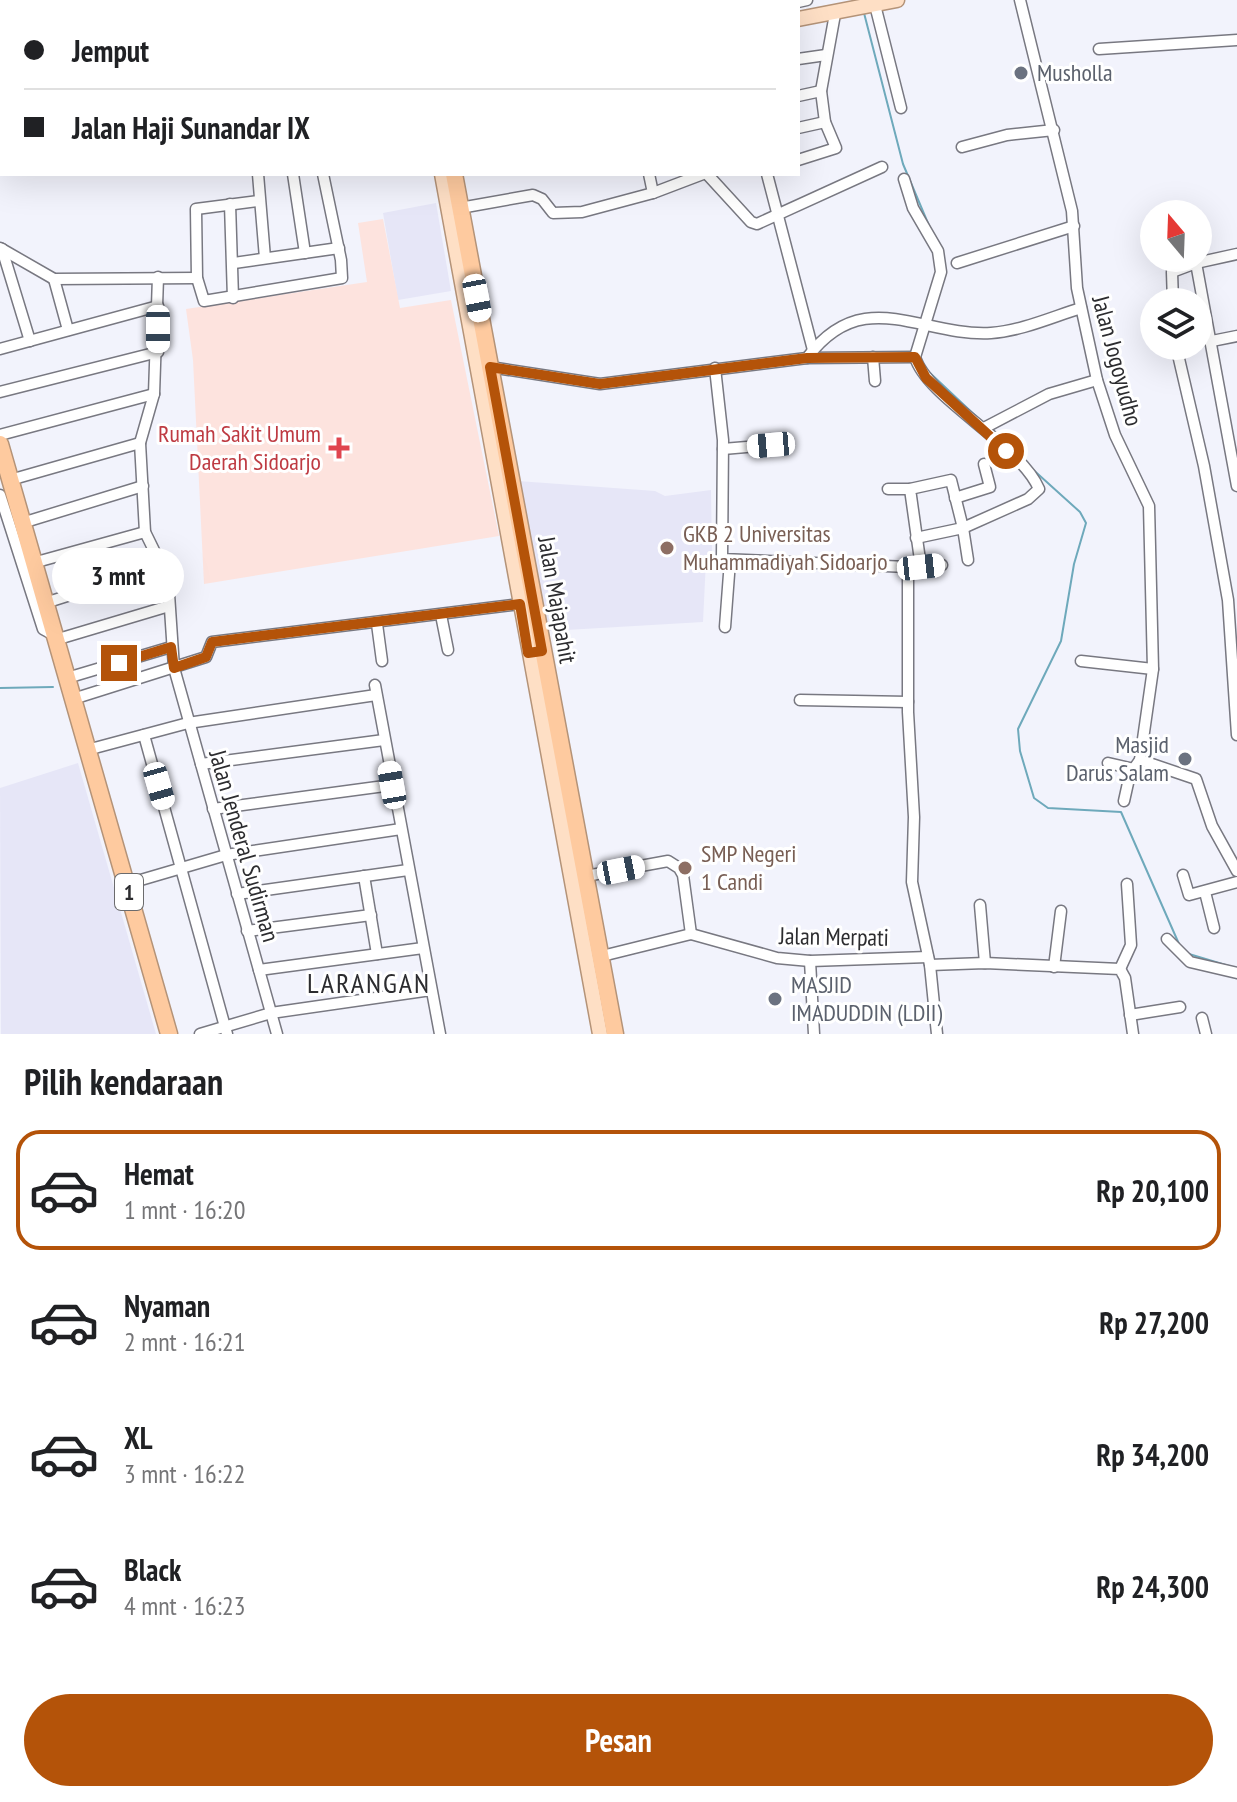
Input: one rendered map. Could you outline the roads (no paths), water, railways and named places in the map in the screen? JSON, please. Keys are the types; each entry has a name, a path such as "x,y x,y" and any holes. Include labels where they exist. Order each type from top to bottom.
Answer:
{"highway":[{"name":"Jalan Majapahit","path":"454,176 526,540 536,659 586,876 615,1034"},
{"name":"1","path":"0,444 20,535 33,563 45,603 169,1034"}],"main road":[{"path":"800,18 835,9 854,11 897,0"},
{"name":"Jalan Majapahit","path":"442,176 532,603"},
{"name":"Jalan Majapahit","path":"536,659 600,1034"}],"street":[{"name":"Jalan Jogoyudho","path":"1020,0 1054,130 1074,226 1081,308 1097,380 1115,435 1149,506 1153,669 1137,764 1124,801"},
{"path":"873,5 901,108"},
{"path":"800,159 836,148 825,122 821,91 835,9"},
{"path":"1099,49 1237,40"},
{"path":"800,59 826,55"},
{"path":"800,96 821,91"},
{"path":"800,128 825,122"},
{"path":"962,147 1007,135 1054,130"},
{"path":"707,176 751,222 757,224 882,167"},
{"path":"258,176 265,258"},
{"path":"293,176 305,253"},
{"path":"258,201 205,206 195,213 194,278 207,303 339,280 343,275 341,260 323,176"},
{"path":"649,176 653,193"},
{"path":"672,176 675,187"},
{"path":"460,208 533,195 542,199 553,213 569,213 675,187 700,176"},
{"path":"767,176 810,354"},
{"path":"904,179 912,207 938,251 941,272 930,325 915,357"},
{"path":"230,204 233,298"},
{"path":"957,263 1074,226"},
{"path":"234,263 339,248"},
{"path":"1,249 54,279 194,278"},
{"path":"1,249 30,341"},
{"path":"1212,259 1237,254"},
{"path":"33,563 145,532 140,443 154,394 158,352 158,277"},
{"path":"54,279 68,330"},
{"path":"0,349 158,306"},
{"path":"810,354 842,327 880,316 965,332 1007,331 1081,308"},
{"path":"1237,336 1212,341 1237,486"},
{"path":"0,392 158,352"},
{"path":"490,367 600,384 810,354 915,357"},
{"path":"873,357 875,381"},
{"path":"915,357 926,378 987,426 1039,489 1028,499 963,528 916,538"},
{"path":"1179,360 1204,466 1228,600 1237,735"},
{"path":"715,368 723,449 721,557 730,561 908,567 942,565"},
{"path":"987,426 1049,394 1097,380"},
{"path":"0,435 154,394"},
{"path":"10,480 140,443"},
{"path":"723,449 771,445"},
{"path":"955,498 990,487 984,464"},
{"path":"888,489 910,489 949,480 963,528 968,560"},
{"path":"0,545 143,486"},
{"path":"910,489 921,567"},
{"path":"0,495 20,535 43,629 55,638 169,606"},
{"name":"Jalan Jenderal Sudirman","path":"145,532 168,579 174,665 277,1034"},
{"path":"725,627 730,561"},
{"path":"45,603 162,566"},
{"path":"908,567 908,702 914,791 912,882 929,961 937,1034"},
{"path":"73,699 206,657 212,642 532,603"},
{"path":"441,615 448,650"},
{"path":"377,624 382,661"},
{"path":"67,678 171,647"},
{"path":"1081,661 1153,669"},
{"path":"87,750 188,723 376,690 440,1034"},
{"path":"800,700 908,702"},
{"path":"144,735 226,1030"},
{"path":"201,764 384,740"},
{"path":"1108,763 1137,764 1196,779 1212,826 1237,871"},
{"path":"213,809 392,785"},
{"path":"127,884 226,855 401,829"},
{"path":"586,876 668,861 683,875 691,934"},
{"path":"237,894 408,870"},
{"path":"1183,875 1189,895 1237,882"},
{"path":"364,876 377,954"},
{"path":"1127,884 1131,945 1120,969 1125,978 1133,1034"},
{"path":"1205,892 1214,928"},
{"path":"980,905 985,963"},
{"path":"1054,967 1061,911"},
{"path":"247,931 371,915"},
{"name":"Jalan Merpati","path":"602,956 691,934 777,958 810,961 929,961 1120,969"},
{"path":"1167,939 1190,962 1237,973"},
{"path":"259,970 423,948"},
{"path":"810,961 814,1034"},
{"path":"200,1034 226,1030 271,1013 431,990"},
{"path":"1130,1015 1180,1007"},
{"path":"1202,1018 1206,1034"}],"waterway":[{"path":"864,13 903,164 930,228"},
{"path":"930,373 981,421"},
{"path":"1029,466 1080,512 1086,523 1074,564 1061,641 1018,729 1020,751 1034,798 1048,808 1121,812 1179,944"},
{"path":"0,688 53,687"},
{"path":"1189,954 1229,966"}],"place":[{"name":"Musholla","path":"1021,73"},
{"name":"Rumah Sakit Umum Daerah Sidoarjo","path":"339,448"},
{"name":"GKB 2 Universitas Muhammadiyah Sidoarjo","path":"667,548"},
{"name":"Masjid Darus Salam","path":"1185,759"},
{"name":"SMP Negeri 1 Candi","path":"685,868"},
{"name":"MASJID IMADUDDIN (LDII)","path":"775,999"}],"district":[{"name":"LARANGAN","path":"369,983"}]}
